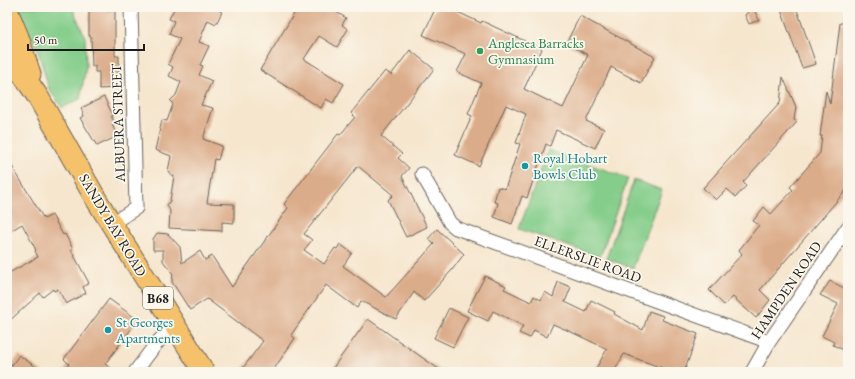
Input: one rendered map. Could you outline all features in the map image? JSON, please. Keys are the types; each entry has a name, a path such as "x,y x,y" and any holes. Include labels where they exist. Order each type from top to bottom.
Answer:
{"main road":[{"name":"SANDY BAY ROAD","path":"7,10 18,37 38,97"},
{"name":"SANDY BAY ROAD","path":"7,51 38,97 111,224 204,372"}],"street":[{"name":"ALBUERA STREET","path":"111,224 136,208 131,7"},
{"name":"ELLERSLIE ROAD","path":"422,174 450,223 456,228 769,342"},
{"name":"HAMPDEN ROAD","path":"752,372 769,342 848,227"},
{"path":"135,372 156,344 174,325"}],"green space":[{"path":"18,7 72,7 85,37 86,67 80,99 62,108 49,89 39,54"},
{"path":"548,150 628,178 600,257 519,229"},
{"path":"634,180 662,190 633,268 606,259"}],"building":[{"path":"89,7 102,7 102,10 115,10 115,56 119,56 119,80 116,80 117,88 99,89 99,72 95,72 95,66 92,66 91,36 89,36"},
{"path":"175,7 213,7 222,12 216,24 208,20 199,42 209,46 200,65 203,66 199,75 212,81 201,105 213,108 203,139 222,146 218,160 214,159 207,203 234,204 234,223 222,222 222,231 169,228 170,211 167,205 170,201 174,176 168,171 171,156 155,150 162,120 167,121 173,104 170,101 176,95 181,82 169,76 173,67 168,64 180,39 169,34 174,21 169,19"},
{"path":"298,7 328,7 346,18 342,25 348,29 337,47 319,36 304,59 344,84 333,103 326,99 321,108 260,70"},
{"path":"436,7 447,7 481,23 482,21 542,49 524,89 563,108 588,55 566,43 580,16 655,57 641,83 611,67 586,121 604,129 595,148 556,130 550,146 546,144 527,198 522,196 512,224 494,217 498,203 494,202 498,187 505,189 520,144 516,143 526,114 506,105 479,166 455,155 472,116 468,114 481,83 457,72 466,54 423,35"},
{"path":"753,7 759,20 749,24 745,15"},
{"path":"780,7 796,7 816,64 802,68"},
{"path":"840,23 848,23 848,188 760,290 770,300 756,318 733,297 724,305 709,290 742,254 739,250 759,225 753,221 764,207 771,214 793,190 790,187 820,153 822,136 820,136 826,91 830,104"},
{"path":"410,50 434,69 381,136 402,154 398,158 409,168 402,176 427,227 406,237 388,200 393,195 358,166 304,234 312,240 304,250 324,264 335,248 337,249 340,244 352,253 343,266 386,297 434,244 428,239 437,229 464,254 452,270 424,301 414,292 396,319 361,301 357,308 326,285 291,335 295,338 272,372 240,372 263,341 207,299 190,310 172,282 173,274 163,261 163,250 153,250 153,239 157,233 168,234 180,247 182,263 200,251 205,260 212,256 232,287 288,208 284,204 338,134 340,135 355,117 351,113 385,71 391,75"},
{"path":"783,77 796,107 794,120 797,122 743,182 746,186 736,197 727,189 716,200 703,188 780,103"},
{"path":"104,97 113,115 111,116 115,124 112,125 118,136 97,146 80,118 84,116 81,108"},
{"path":"7,158 44,219 52,215 63,235 65,234 73,249 71,250 89,283 83,287 86,293 66,304 58,289 54,291 53,289 43,297 40,293 7,323 7,274 38,257 35,251 36,250 22,224 7,233"},
{"path":"485,276 506,286 504,289 531,302 534,296 541,300 545,292 553,297 558,282 571,287 565,302 586,312 591,300 615,312 614,314 643,330 649,311 663,316 662,320 698,334 684,372 673,372 624,354 614,372 594,372 607,349 553,324 547,337 534,330 530,338 519,333 523,326 493,311 488,321 467,311"},
{"path":"830,281 846,289 848,285 848,352 833,345 834,342 822,336 838,304 820,295"},
{"name":"St Georges Apartments","path":"109,299 138,320 105,364 116,372 63,372 69,364 64,359"},
{"path":"449,308 468,317 453,347 434,338"},
{"path":"368,319 403,344 443,372 330,372"},
{"path":"19,355 43,372 7,372"}],"place":[{"name":"Anglesea Barracks Gymnasium","path":"480,51"},
{"name":"Royal Hobart Bowls Club","path":"525,166"},
{"name":"St Georges Apartments","path":"108,330"}]}
